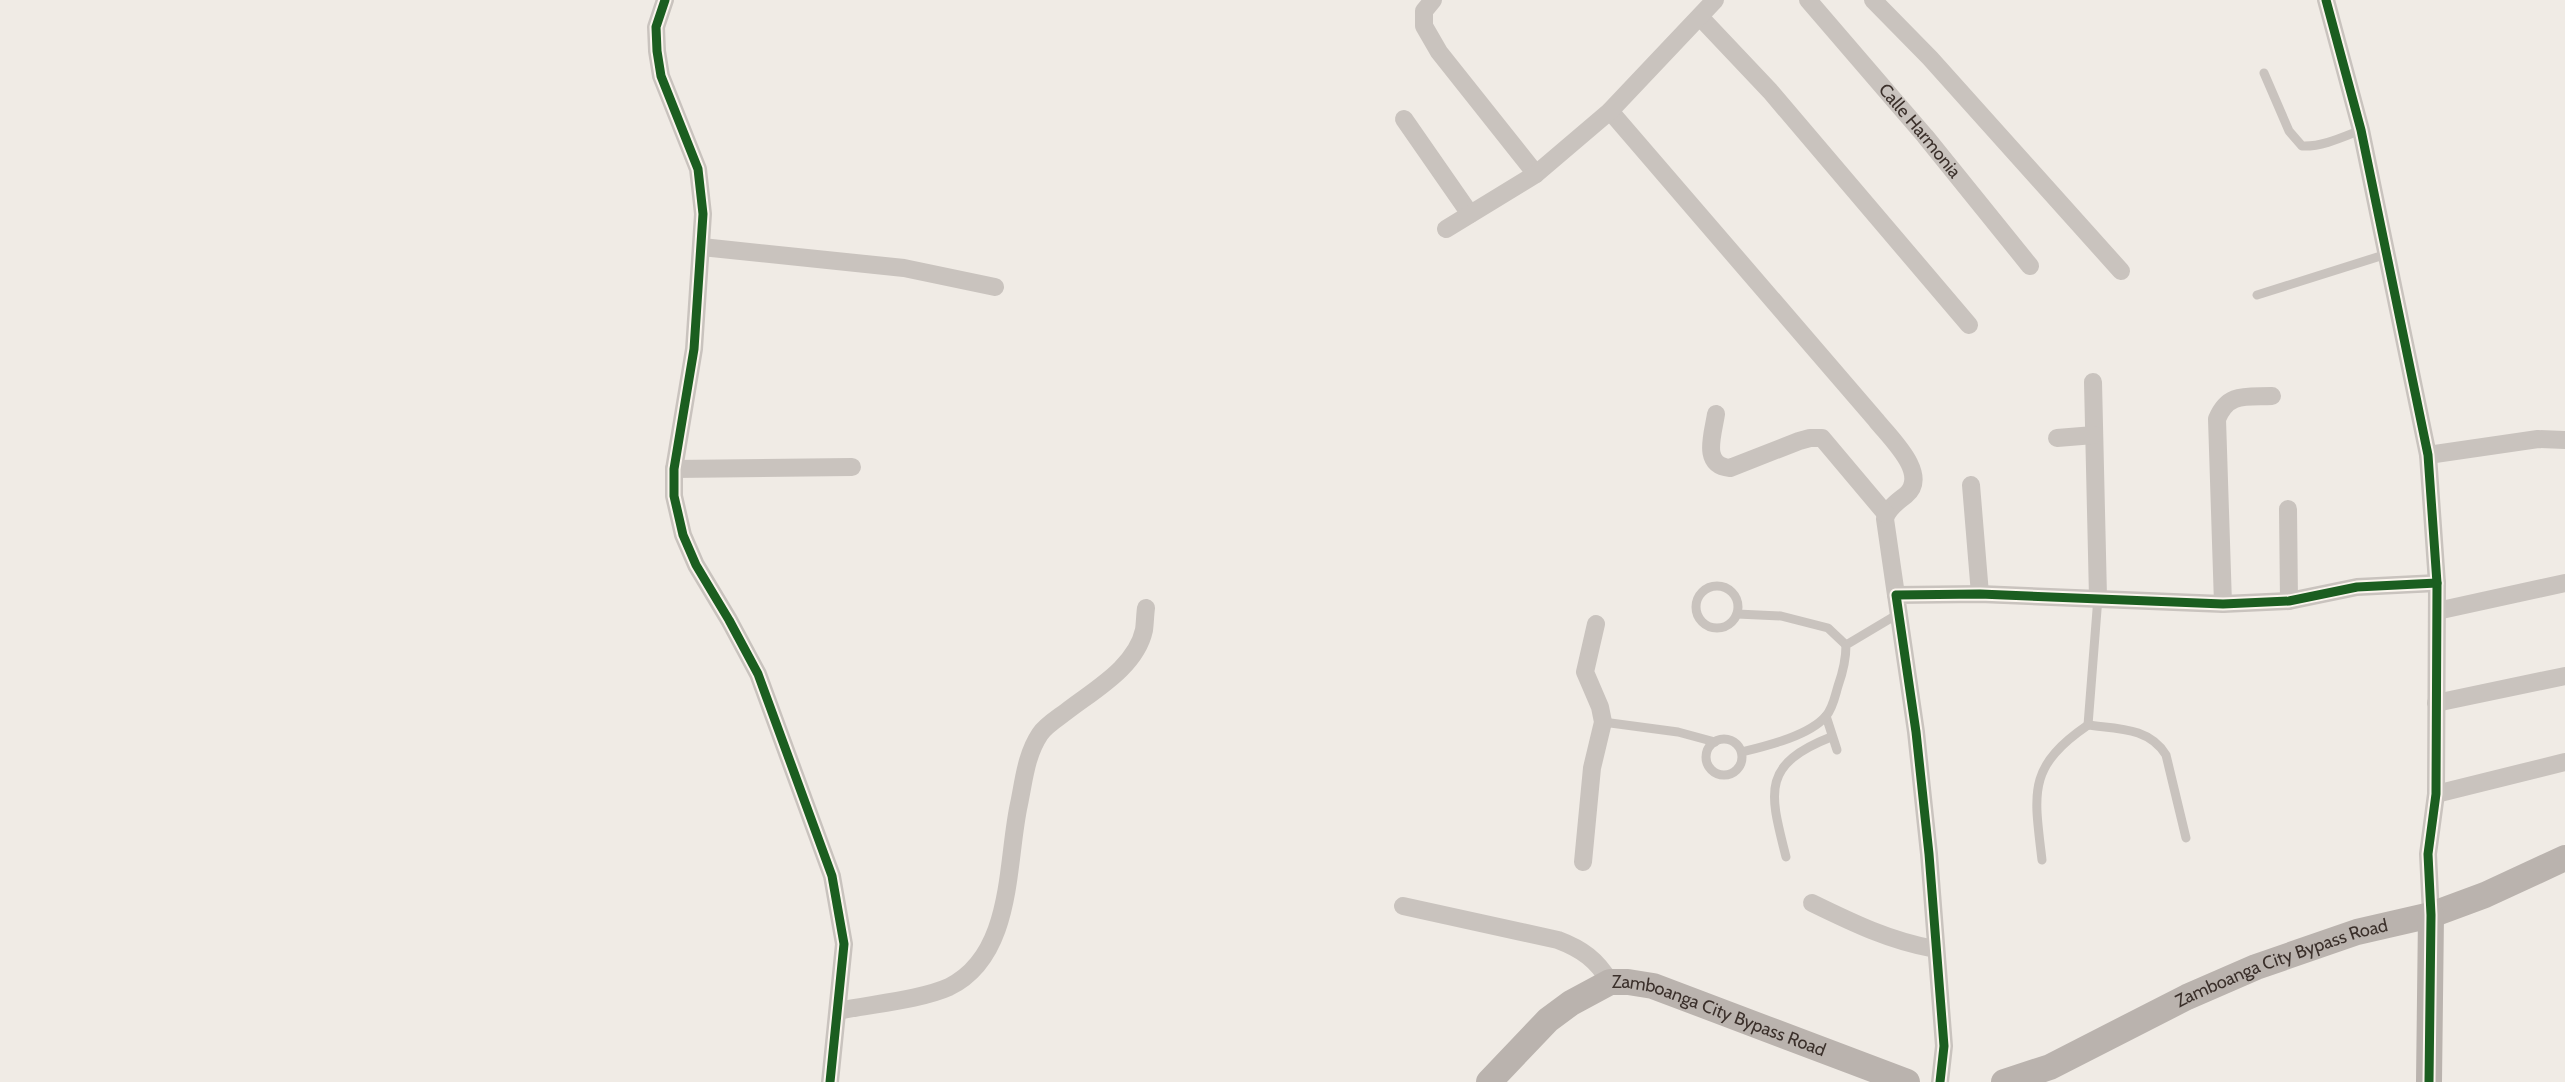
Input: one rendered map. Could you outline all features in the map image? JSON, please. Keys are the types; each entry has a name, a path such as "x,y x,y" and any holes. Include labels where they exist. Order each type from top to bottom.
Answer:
{"main road":[{"name":"Zamboanga City Bypass Road","path":"2004,1082 2050,1067 2187,997 2256,967 2357,932 2431,915 2486,895 2565,858"},
{"path":"2429,1082 2431,915"},
{"name":"Zamboanga City Bypass Road","path":"1489,1082 1548,1020 1571,1003 1610,982 1653,986 1906,1082"}],"street":[{"path":"665,0 656,27 661,76 698,169 704,214 694,349 674,469 674,496 683,535 696,565 758,674 832,876 844,944 830,1082"},
{"path":"1433,0 1424,11 1424,26 1439,52 1536,174"},
{"path":"1446,229 1536,174 1610,111 1715,0"},
{"name":"Calle Harmonia","path":"1808,0 1925,136 2030,266"},
{"path":"1873,0 1930,58 2121,271"},
{"path":"2326,0 2361,130 2428,455 2437,583 2436,794 2428,854 2431,915"},
{"path":"1700,17 1770,91 1969,325"},
{"path":"1610,111 1898,447 1911,467 1915,481 1912,490 1886,514"},
{"path":"1404,118 1470,214"},
{"path":"702,247 904,268 995,287"},
{"path":"2093,382 2098,597"},
{"path":"2223,604 2217,419 2222,408 2229,401 2238,397 2272,396"},
{"path":"1716,414 1711,454 1713,462 1719,467 1730,468 1798,441 1822,438 1886,514 1916,732 1929,854 1944,1046 1940,1082"},
{"path":"2057,438 2094,435"},
{"path":"2428,455 2538,439 2565,440"},
{"path":"674,469 852,467"},
{"path":"1971,485 1980,594"},
{"path":"2288,509 2289,601"},
{"path":"1896,595 1980,594 2098,597 2223,604 2289,601 2357,587 2437,583"},
{"path":"2437,611 2565,583"},
{"path":"838,1011 931,993 967,975 983,957 998,926 1011,858 1014,825 1026,765 1034,744 1041,732 1109,680 1130,657 1144,631 1146,608"},
{"path":"1583,862 1592,768 1603,722 1600,707 1585,672 1596,624"},
{"path":"2436,703 2565,676"},
{"path":"2436,794 2565,762"},
{"path":"1812,903 1871,932 1907,944 1935,948"},
{"path":"1403,906 1557,940 1576,947 1592,957 1610,982"}],"lane":[{"path":"2264,73 2289,131 2302,146 2340,139 2361,130"},
{"path":"2257,295 2387,254"},
{"path":"1713,586 1724,586 1733,592 1738,603 1737,614 1731,623 1721,628 1710,627 1700,621 1696,611 1696,600 1703,591 1713,586"},
{"path":"2088,725 2098,597"},
{"path":"1737,614 1781,616 1828,628 1846,645"},
{"path":"1846,645 1898,614"},
{"path":"1742,752 1777,743 1810,728 1826,716 1832,706 1844,667 1846,645"},
{"path":"1826,716 1837,750"},
{"path":"1603,722 1678,732 1715,742"},
{"path":"2042,860 2036,799 2040,775 2055,751 2088,725 2138,732 2154,739 2161,746 2166,755 2186,838"},
{"path":"1786,856 1773,803 1777,780 1783,765 1817,742 1831,737"},
{"path":"1724,739 1732,741 1742,752 1742,763 1730,775 1713,772 1708,765 1706,756 1709,748 1715,742 1724,739"}],"cycle path":[{"path":"665,0 656,27 661,76 698,169 703,214 694,349 674,469 674,496 683,535 696,565 758,674 832,876 844,944 830,1082"},
{"path":"2326,0 2361,130 2428,455 2437,583 2436,794 2428,854 2431,915 2429,1082"},
{"path":"1940,1082 1944,1046 1929,854 1916,732 1896,595 1980,594 2223,604 2289,601 2357,587 2437,583"}]}
